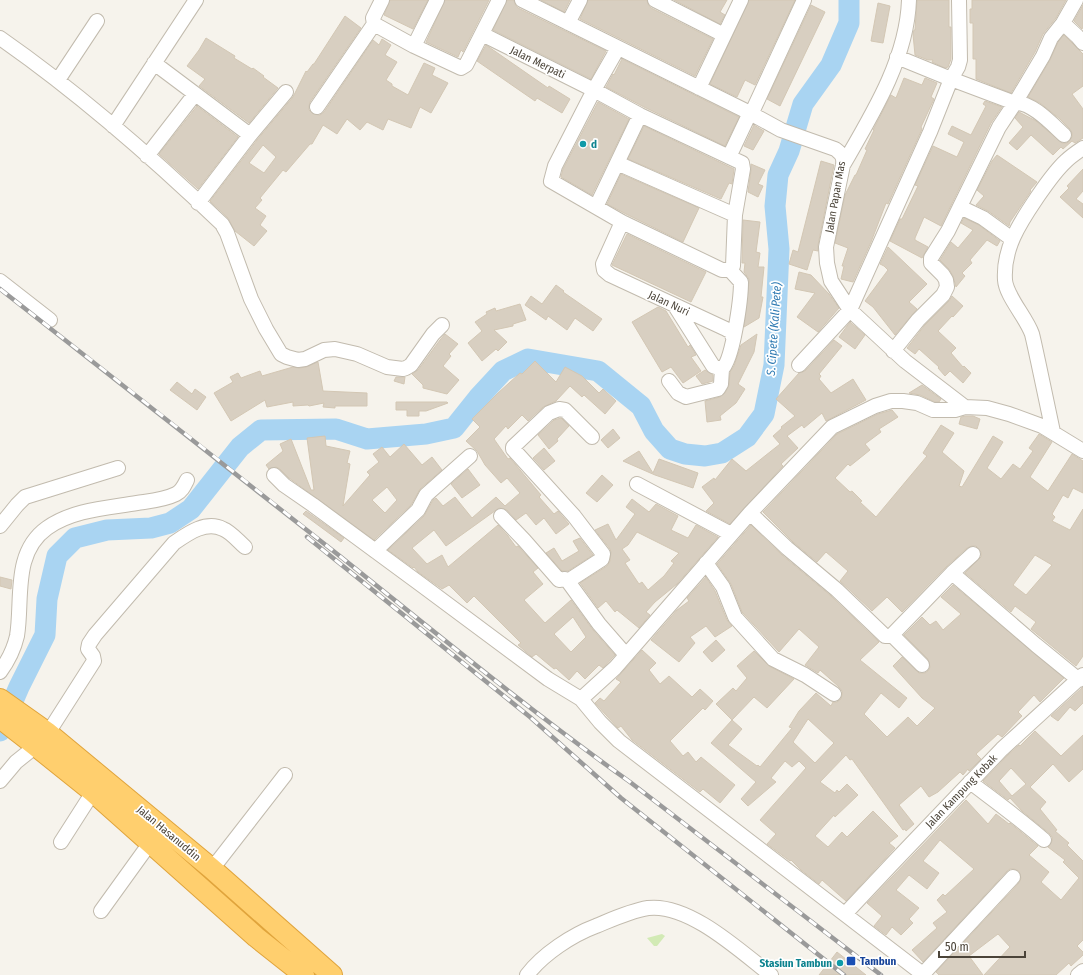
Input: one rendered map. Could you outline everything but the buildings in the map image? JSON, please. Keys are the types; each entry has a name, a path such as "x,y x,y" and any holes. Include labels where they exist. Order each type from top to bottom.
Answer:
{"highway":[{"name":"Jalan Hasanuddin","path":"0,699 93,792 256,937 293,972"},
{"name":"Jalan Hasanuddin","path":"0,718 37,736 211,868 332,975"}],"street":[{"path":"113,126 196,0"},
{"path":"317,108 374,24 373,18 382,0"},
{"path":"414,46 436,0"},
{"path":"374,24 414,46 461,68 466,65 499,0"},
{"name":"Jalan Papan Mas","path":"522,0 750,113 781,130 835,149 841,153 844,158 843,165 826,247 827,263 831,281 850,310 893,351 965,407"},
{"path":"568,23 580,0"},
{"path":"655,0 724,35"},
{"path":"699,88 741,0"},
{"path":"729,157 750,113 754,108 804,0"},
{"path":"843,165 877,106 904,41 909,13 909,0"},
{"path":"799,365 850,310 930,132 960,60 958,0"},
{"path":"893,351 918,320 943,295 947,284 943,275 931,263 930,260 948,231 993,138 1043,56 1051,38 1076,0"},
{"path":"58,80 97,21"},
{"path":"1062,23 1083,43"},
{"name":"Jalan Merpati","path":"482,34 594,90 640,115 740,161 743,165 735,215"},
{"path":"0,38 58,80 113,126 222,224 251,299 281,354 298,360 305,359 324,350 335,349 357,354 387,367 406,368 411,365 433,334 442,325"},
{"path":"618,48 594,90 550,178 551,182 622,222 722,270 730,270 741,282 740,306 726,366 722,369 721,384 718,389 689,397 680,394 669,380"},
{"path":"897,57 1015,104 1021,103 1048,120 1064,135"},
{"path":"154,63 250,135"},
{"path":"198,202 250,135 286,92"},
{"path":"147,156 195,94"},
{"path":"596,207 640,115"},
{"path":"1053,432 1032,333 1008,291 1005,281 1009,248 1012,239 1025,215 1043,187 1058,169 1066,160 1083,148"},
{"path":"1064,175 1083,158"},
{"path":"617,163 735,215 733,266 730,270"},
{"path":"960,207 983,218 1012,239"},
{"name":"Jalan Nuri","path":"622,222 602,264 604,270 610,275 730,331 733,337"},
{"path":"0,281 50,320"},
{"path":"675,306 713,366 722,369"},
{"path":"581,699 615,668 731,534 832,427 875,406 891,401 917,403 933,410 955,410 965,407 987,408 1010,414 1042,426 1083,451"},
{"path":"568,582 602,559 603,554 574,516 513,449 513,447 549,413 559,408 565,410 592,437"},
{"path":"375,551 414,515 426,495 470,456"},
{"path":"0,526 25,497 118,468"},
{"path":"274,475 284,485 548,679 581,699 600,722 619,741 846,914 923,975 1013,877"},
{"path":"0,672 13,650 17,637 20,586 23,566 28,550 37,536 56,522 66,518 96,510 154,501 176,494 180,491 187,480"},
{"path":"637,484 731,534"},
{"path":"750,513 787,548 837,590 885,636 892,635 973,554"},
{"path":"501,516 559,580 566,579 599,624 626,655"},
{"path":"0,781 37,736 94,660 88,649 89,644 95,635 174,544 190,532 205,527 220,527 225,529 245,547"},
{"path":"706,563 722,587 735,617 773,658 805,675 834,694"},
{"path":"952,574 1081,677"},
{"path":"892,635 922,664"},
{"name":"Jalan Kampung Kobak","path":"846,914 1002,749 1081,677"},
{"path":"211,868 285,775"},
{"path":"970,782 999,805 1019,818 1044,840"},
{"path":"61,842 93,792"},
{"path":"101,911 150,843"},
{"path":"528,975 539,962 581,932 627,913 648,908 661,908 686,915 713,930 771,975"},
{"path":"1078,975 1083,971"}],"green space":[{"path":"662,934 665,936 657,946 654,946 647,938"}],"waterway":[{"name":"S. Cipete (Kali Pete)","path":"0,731 19,687 45,635 47,599 57,556 75,538 107,530 151,528 170,523 191,509 240,447 261,430 336,429 367,439 426,434 454,428 478,398 503,371 528,359 598,371 641,406 654,431 670,449 685,454 705,456 722,453 747,437 764,414 774,365 779,249 775,206 778,175 789,151 803,104 831,65 849,23 849,0"}],"railway":[{"path":"0,289 520,700 630,782 881,975"},
{"path":"307,537 530,717 621,798 844,975"}],"place":[{"name":"d","path":"583,144"},
{"name":"Tambun","path":"851,961"},
{"name":"Stasiun Tambun","path":"840,963"}]}
